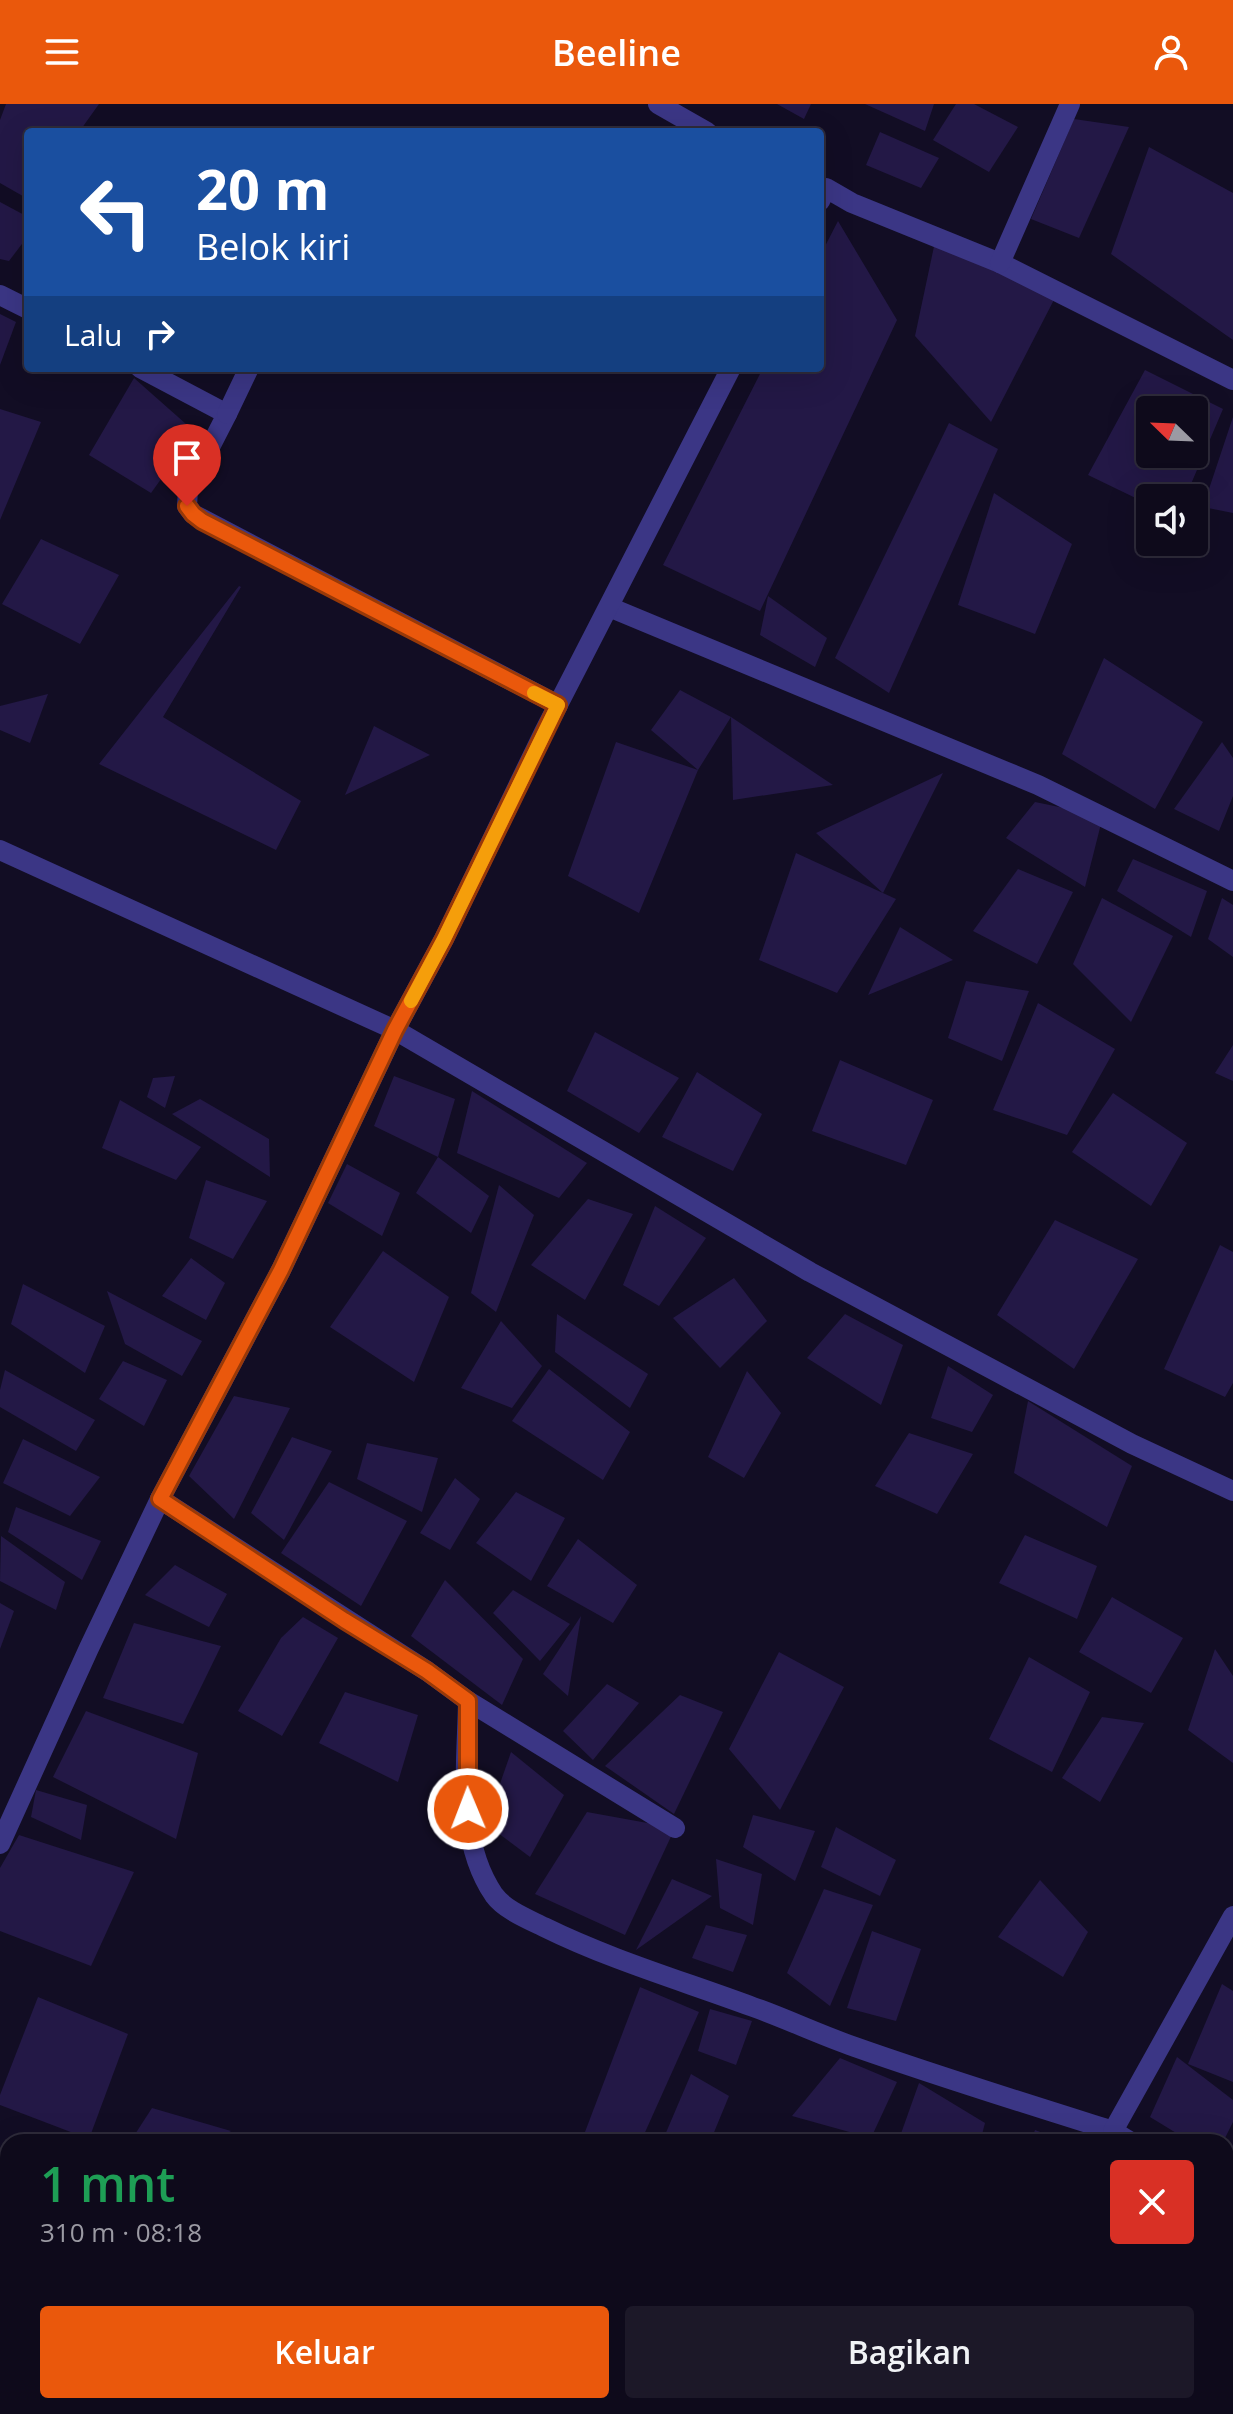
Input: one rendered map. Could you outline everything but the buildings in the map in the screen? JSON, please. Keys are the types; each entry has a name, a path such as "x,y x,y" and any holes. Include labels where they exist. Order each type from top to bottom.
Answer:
{"street":[{"path":"658,104 700,128"},
{"path":"1000,263 1070,104"},
{"path":"824,193 1000,263 1233,380"},
{"path":"0,295 24,307"},
{"path":"148,372 227,414"},
{"path":"247,372 188,490 187,506 193,514 558,705"},
{"path":"0,1844 160,1499 281,1270 395,1030 444,939 558,705 729,372"},
{"path":"609,607 1038,785 1233,881"},
{"path":"0,850 395,1030 810,1272 1132,1444 1233,1491"},
{"path":"160,1499 427,1671 468,1701 675,1828"},
{"path":"468,1701 467,1790 474,1857 496,1898 514,1912 587,1948 757,2008 853,2046 1118,2134"},
{"path":"1113,2131 1233,1916"}],"slow traffic":[{"path":"411,1001 558,705 534,693"}],"route":[{"path":"187,506 202,521 558,705 444,939 395,1030 281,1270 160,1499 427,1671 468,1701 468,1809"}]}
